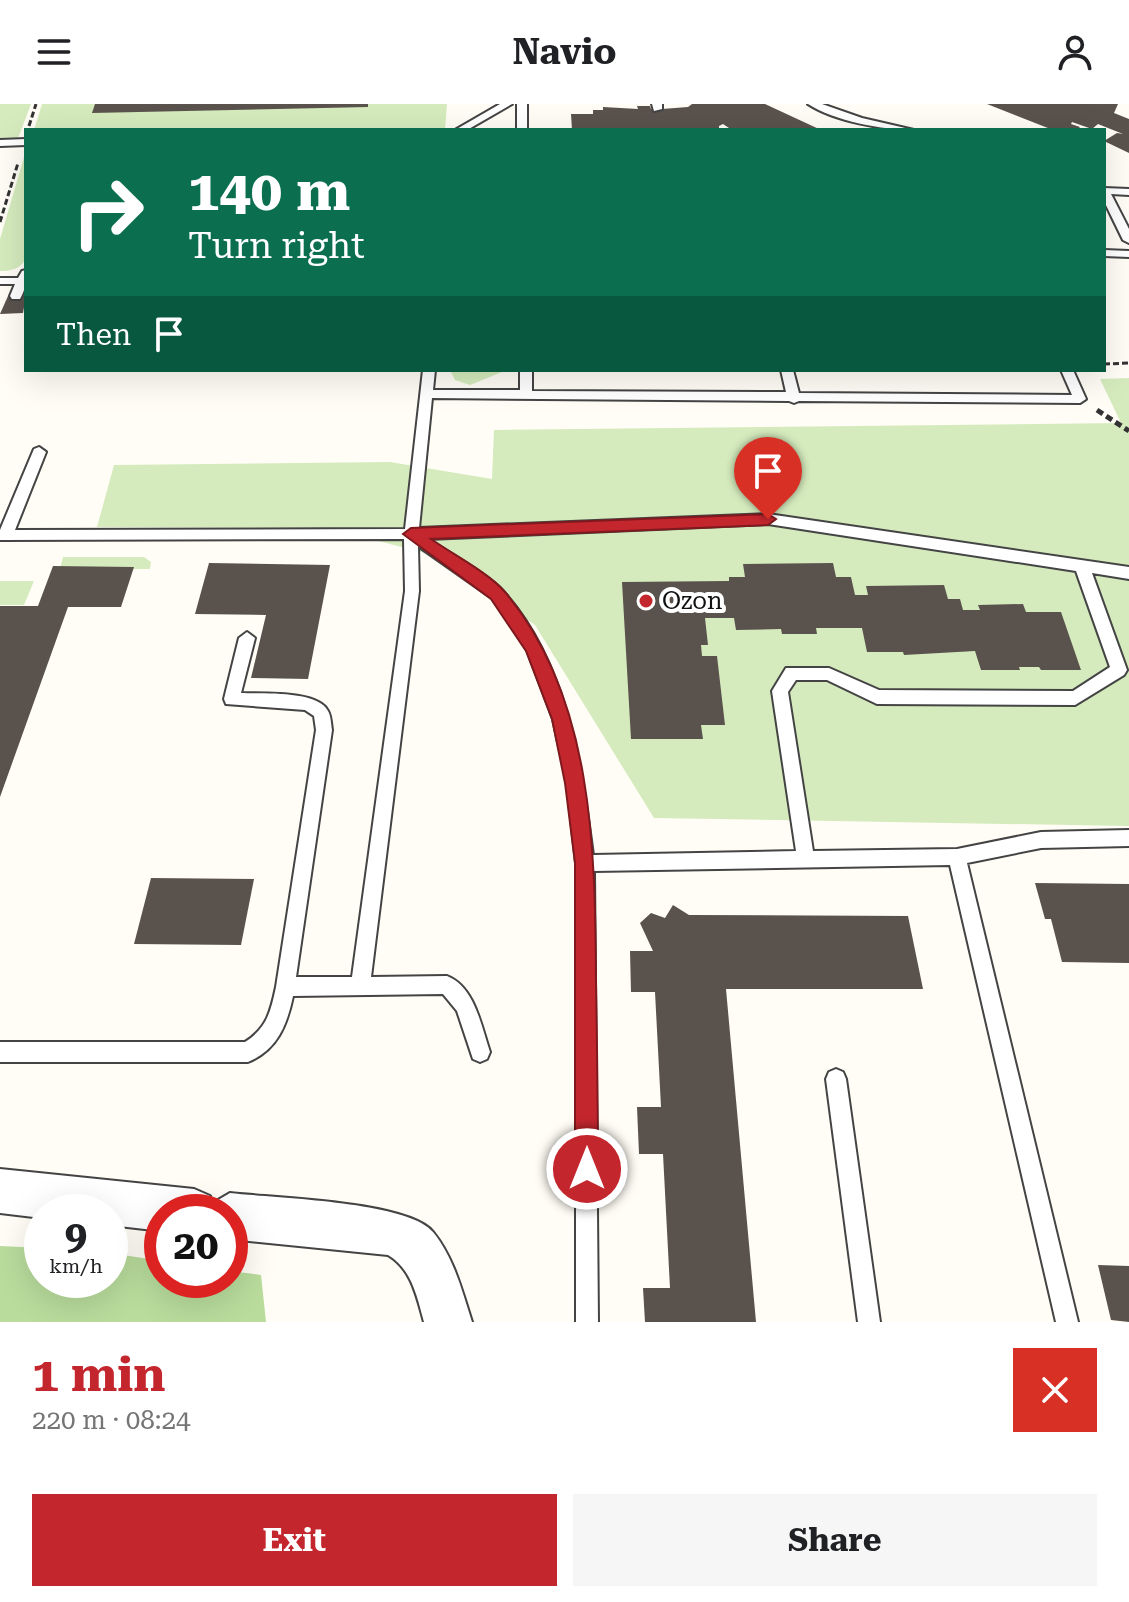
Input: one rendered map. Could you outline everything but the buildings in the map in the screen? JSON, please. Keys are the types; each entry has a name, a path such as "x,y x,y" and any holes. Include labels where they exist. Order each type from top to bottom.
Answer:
{"street":[{"path":"0,1191 144,1207"},
{"path":"248,1218 393,1233 415,1245 433,1273 448,1322"}],"lane":[{"path":"464,128 507,104"},
{"path":"522,104 522,128"},
{"path":"813,104 860,120 899,128"},
{"path":"0,143 24,142"},
{"path":"1106,191 1129,192"},
{"path":"1106,195 1129,240"},
{"path":"1106,253 1129,254"},
{"path":"0,281 24,277"},
{"path":"16,296 24,277"},
{"path":"360,986 412,591 411,534 429,372"},
{"path":"526,372 526,394"},
{"path":"787,372 794,399"},
{"path":"427,394 1080,399 1068,372"},
{"path":"39,452 3,535 411,534 768,519 1129,573"},
{"path":"411,534 497,594 534,648 561,719 575,783 585,863 587,1322"},
{"path":"806,860 780,691 792,673 829,674 877,697 1075,698 1119,670 1082,566"},
{"path":"0,1052 248,1052 269,1039 276,1026 285,987 324,730 321,712 308,703 232,699 247,638"},
{"path":"585,863 957,857 1041,840 1129,838"},
{"path":"957,857 1067,1322"},
{"path":"285,987 447,985 465,1005 480,1052"},
{"path":"836,1079 869,1322"}],"path":[{"path":"29,128 36,104"},
{"path":"0,222 24,145"},
{"path":"1106,364 1129,363"},
{"path":"1080,399 1129,431"}],"green space":[{"path":"0,104 31,104 17,141 0,138"},
{"path":"42,104 447,104 445,128 35,128"},
{"path":"24,157 24,261 15,269 0,271 0,239"},
{"path":"451,372 502,372 470,385 455,380"},
{"path":"1129,378 1129,826 654,818 535,625 437,556 327,528 97,527 114,465 390,462 492,479 494,430 1121,423 1100,379"},
{"path":"63,557 144,557 151,562 150,569 60,569"},
{"path":"0,581 34,581 24,605 0,605"},
{"path":"0,1246 24,1247 24,1298 128,1298 128,1256 144,1258 144,1298 248,1298 248,1273 261,1275 266,1322 0,1322"}],"place":[{"name":"Ozon","path":"646,601"}],"route":[{"path":"587,1169 585,863 575,783 561,719 534,648 497,594 411,534 768,519"}]}
